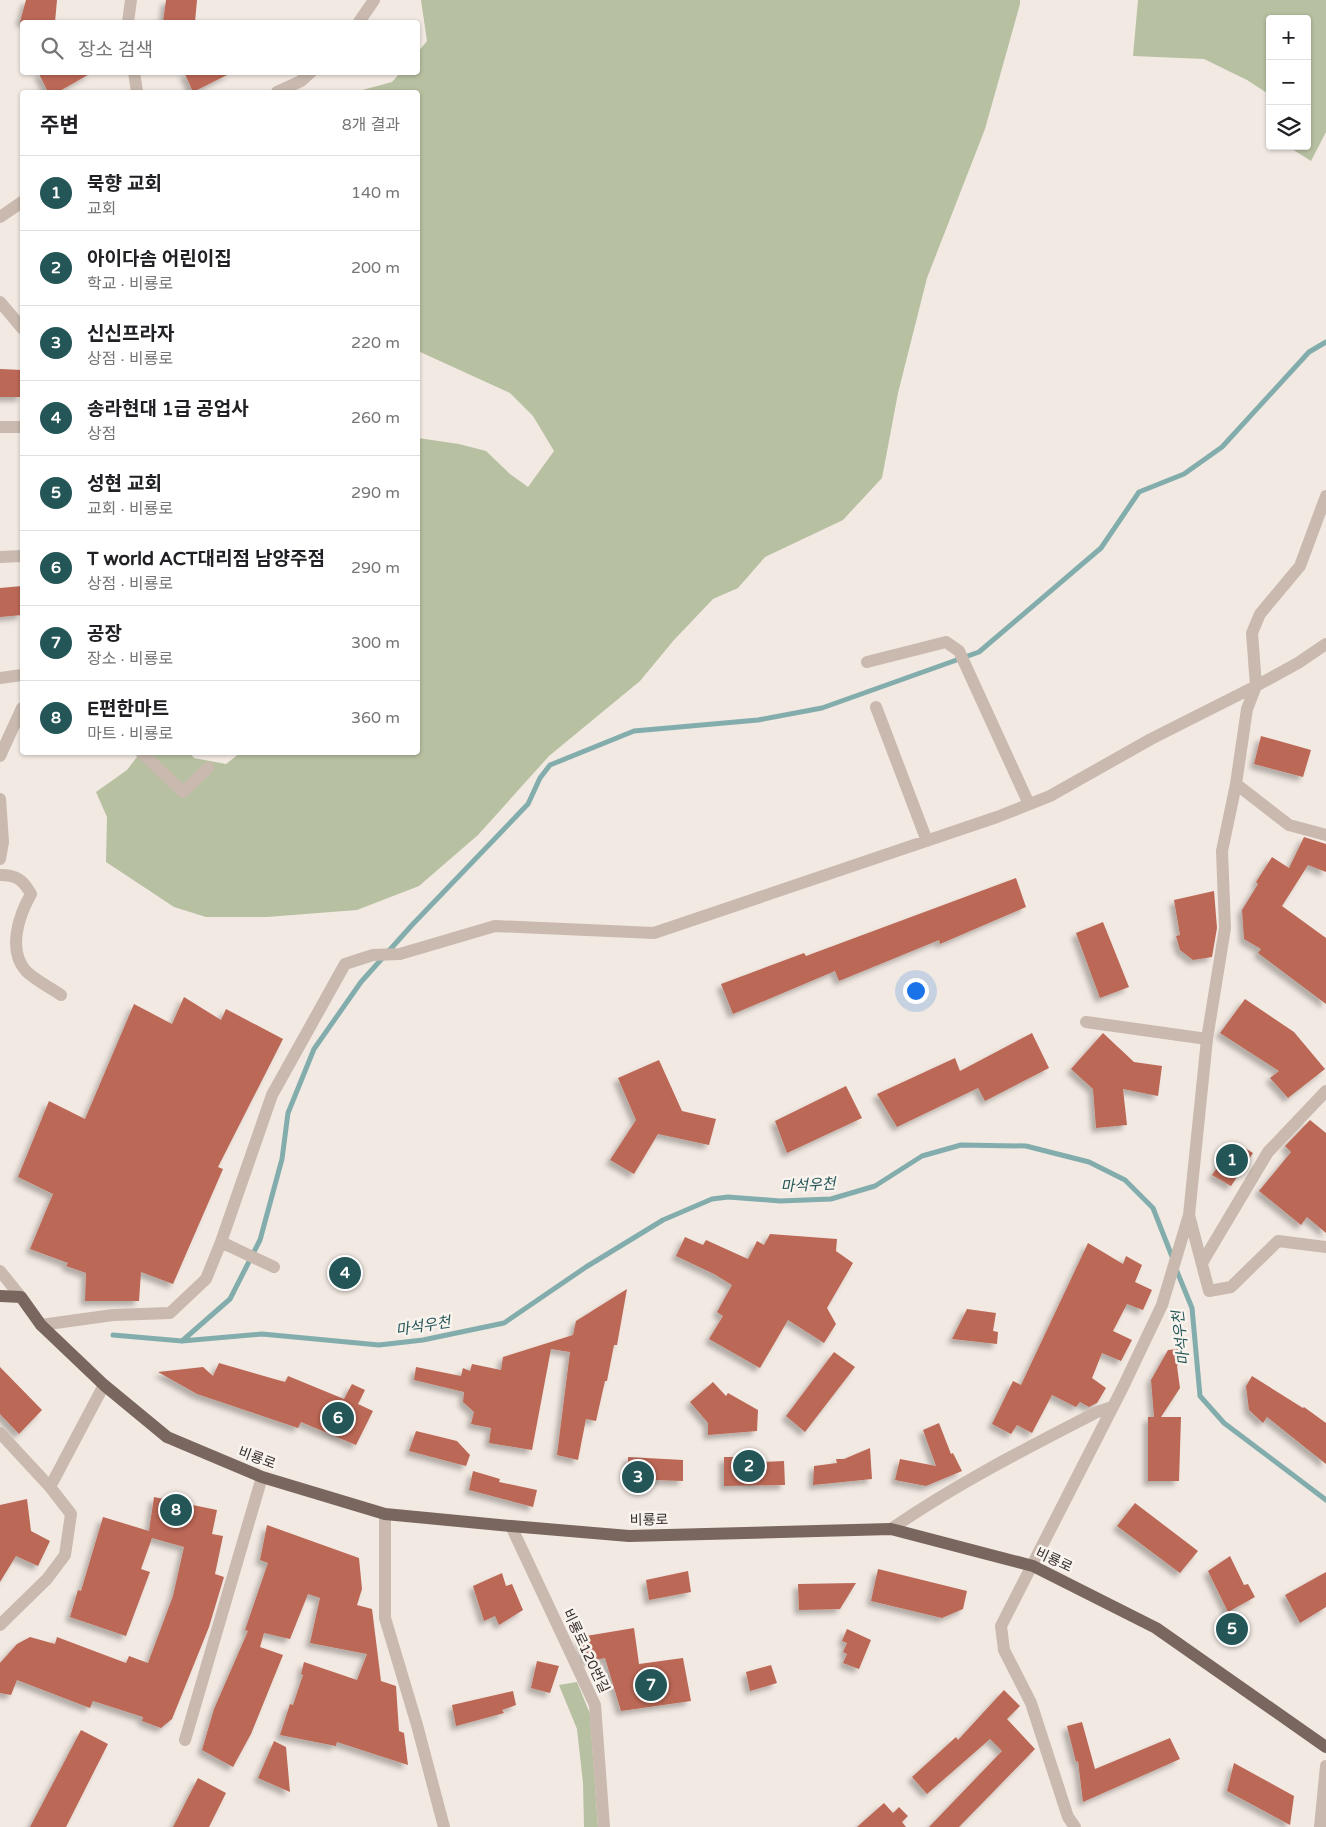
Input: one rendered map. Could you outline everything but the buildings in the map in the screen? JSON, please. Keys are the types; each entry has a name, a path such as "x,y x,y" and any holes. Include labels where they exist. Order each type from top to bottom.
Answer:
{"main road":[{"path":"0,1296 20,1297"},
{"name":"비룡로","path":"20,1297 41,1325 104,1386 167,1437 262,1477 385,1514 629,1536 891,1529 1033,1566 1156,1628 1326,1747"}],"street":[{"path":"128,20 131,0"},
{"path":"360,20 374,0"},
{"path":"134,75 137,90"},
{"path":"281,90 301,81 308,75"},
{"path":"0,217 20,203"},
{"path":"0,302 20,326"},
{"path":"0,427 20,427"},
{"path":"1075,1827 1068,1817 1031,1703 1004,1650 1001,1626 1033,1566 1162,1305 1189,1215 1207,1039 1225,928 1222,851 1236,784 1247,709 1256,686 1252,633 1260,614 1300,566 1326,496"},
{"path":"0,557 20,556"},
{"path":"867,662 946,642 958,651 1028,804"},
{"path":"41,1325 113,1315 170,1313 206,1279 221,1242 272,1095 345,964 373,956 400,954 495,926 654,933 1050,796 1151,739 1298,663 1326,644"},
{"path":"0,678 20,675"},
{"path":"876,707 927,840"},
{"path":"0,756 20,712"},
{"path":"144,755 183,792 208,768"},
{"path":"1236,784 1289,825 1326,835"},
{"path":"0,798 3,842 0,859"},
{"path":"0,874 14,875 26,886 31,894 20,913 15,949 26,970 61,995"},
{"path":"1086,1022 1207,1039"},
{"path":"1202,1263 1268,1152 1326,1091"},
{"path":"1189,1215 1209,1291 1231,1288 1278,1240 1326,1247"},
{"path":"221,1242 274,1267"},
{"name":"비룡로","path":"0,1271 20,1297"},
{"path":"50,1486 104,1386"},
{"path":"891,1529 924,1506 1012,1456 1097,1412 1112,1408"},
{"path":"0,1433 50,1486 71,1514 65,1556 47,1579 0,1625"},
{"path":"185,1740 262,1477"},
{"path":"385,1514 385,1618 444,1827"},
{"name":"비룡로120번길","path":"511,1526 595,1704 604,1827"},
{"path":"1320,1827 1326,1766"}],"green space":[{"path":"421,0 1020,0 985,129 927,278 898,393 882,478 843,520 765,557 738,588 713,599 674,640 640,681 549,756 478,835 419,886 357,910 267,917 206,917 174,907 106,862 107,817 96,792 127,770 138,755 192,755 194,758 226,764 237,755 420,755 420,438 459,444 486,451 510,474 528,487 554,451 533,416 510,393 420,352 420,90 362,90 392,82 398,75 420,75 420,50 427,41"},
{"path":"1138,0 1326,0 1326,132 1311,161 1293,150 1311,150 1311,15 1266,15 1266,92 1247,80 1204,59 1133,56"},
{"path":"577,1682 590,1714 598,1827 584,1827 583,1783 577,1729 559,1685"}],"waterway":[{"path":"182,1341 230,1299 260,1240 282,1159 288,1113 314,1049 361,982 412,925 528,804 540,778 550,765 634,731 758,720 822,708 979,652 1101,548 1139,492 1184,474 1222,447 1309,352 1326,342"},
{"name":"마석우천","path":"113,1335 182,1341 262,1334 379,1345 423,1340 504,1323 586,1267 663,1220 712,1199 728,1197 780,1201 831,1199 875,1186 922,1156 961,1145 1026,1146 1089,1162 1125,1180 1153,1208 1173,1259"},
{"name":"마석우천","path":"1176,1269 1192,1308 1200,1396 1224,1423 1326,1500"}],"place":[{"name":"묵향 교회","path":"1232,1160"},
{"name":"송라현대 1급 공업사","path":"345,1273"},
{"name":"T world ACT대리점 남양주점","path":"338,1418"},
{"name":"아이다솜 어린이집","path":"749,1466"},
{"name":"신신프라자","path":"638,1477"},
{"name":"E편한마트","path":"176,1510"},
{"name":"성현 교회","path":"1232,1629"},
{"name":"공장","path":"651,1685"}]}
